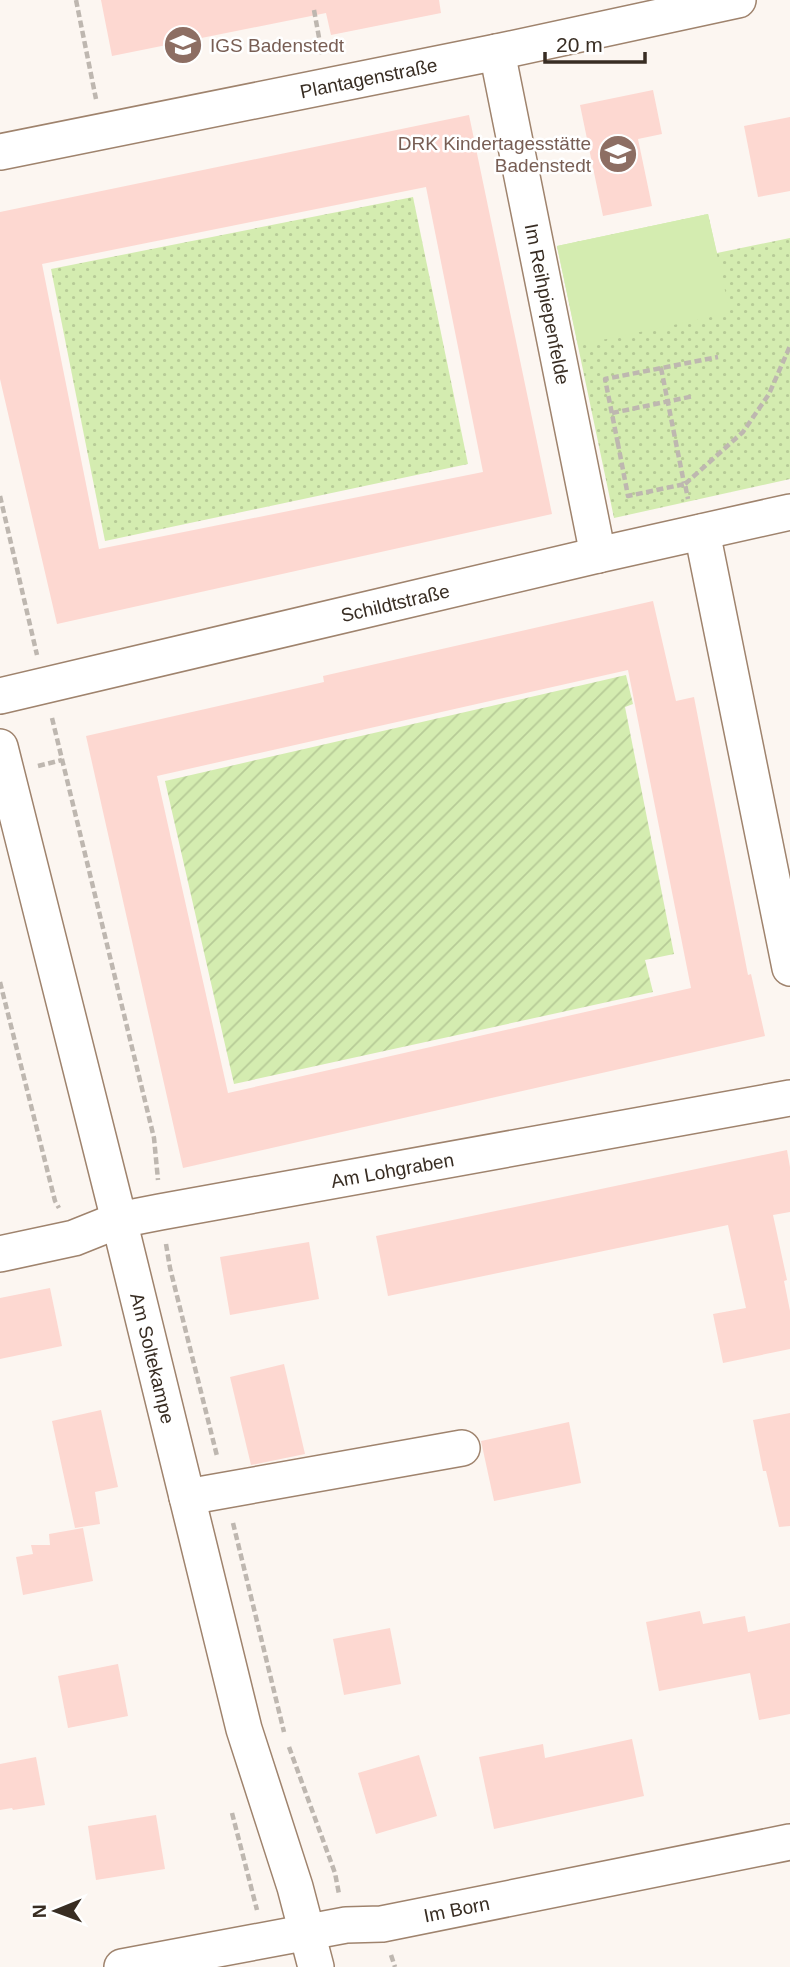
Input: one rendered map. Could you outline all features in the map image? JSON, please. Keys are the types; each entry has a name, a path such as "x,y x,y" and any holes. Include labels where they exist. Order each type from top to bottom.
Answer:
{"street":[{"name":"Plantagenstraße","path":"0,152 497,52 655,8 738,0"},
{"name":"Im Reihpiepenfelde","path":"497,52 598,555"},
{"name":"Schildtstraße","path":"0,696 598,555 695,517 790,512"},
{"path":"695,517 790,968"},
{"name":"Am Soltekampe","path":"0,747 15,877 119,1220 244,1729 295,1887 316,1967"},
{"name":"Am Lohgraben","path":"0,1254 74,1238 119,1220 790,1098"},
{"path":"187,1497 462,1448"},
{"name":"Im Born","path":"122,1967 346,1925 382,1924 790,1842"}],"path":[{"path":"76,0 103,131"},
{"path":"314,10 327,86"},
{"path":"718,357 605,380 628,496 685,484 743,432 769,394 790,346"},
{"path":"661,368 685,484 695,517"},
{"path":"612,412 694,396"},
{"path":"609,446 618,444"},
{"path":"0,982 55,1201 74,1238"},
{"path":"230,1804 264,1939"}],"green space":[{"path":"413,197 468,464 105,541 51,269"},
{"path":"708,214 717,253 790,238 790,479 614,518 557,246"},
{"path":"708,214 730,313 578,345 557,246"},
{"path":"626,675 633,704 625,707 674,954 645,960 653,992 234,1084 165,781"}],"building":[{"path":"101,0 439,0 441,13 331,35 326,13 112,56"},
{"path":"653,90 662,134 638,139 652,206 603,216 580,105"},
{"path":"469,115 552,514 57,624 0,379 0,212","holes":["426,187 483,472 99,549 42,264"]},
{"path":"790,117 790,191 758,197 744,126"},
{"path":"653,601 676,701 694,697 748,975 751,974 765,1036 183,1168 86,736 324,682 323,676","holes":["628,670 691,988 228,1093 157,776"]},
{"path":"787,1150 790,1167 790,1212 773,1215 787,1280 784,1281 790,1311 790,1349 723,1363 713,1314 746,1308 728,1225 388,1296 376,1236"},
{"path":"309,1242 319,1299 230,1315 220,1257"},
{"path":"50,1288 62,1346 0,1359 0,1298"},
{"path":"284,1364 305,1454 251,1465 230,1377"},
{"path":"101,1410 118,1487 95,1492 100,1524 75,1528 52,1421"},
{"path":"790,1413 790,1526 779,1527 766,1471 763,1471 753,1420"},
{"path":"569,1422 581,1483 494,1501 481,1441"},
{"path":"83,1528 93,1581 23,1595 16,1557 33,1554 31,1545 50,1545 49,1534"},
{"path":"700,1611 703,1624 745,1616 748,1632 790,1623 790,1714 759,1720 750,1673 659,1691 646,1622"},
{"path":"390,1628 401,1684 344,1695 333,1639"},
{"path":"118,1664 128,1716 68,1728 58,1676"},
{"path":"632,1739 644,1796 494,1829 479,1757 543,1744 545,1758"},
{"path":"419,1755 437,1816 376,1834 358,1773"},
{"path":"36,1757 45,1805 0,1810 0,1764"},
{"path":"156,1815 165,1869 96,1880 88,1826"}],"place":[{"name":"IGS Badenstedt","path":"183,45"},
{"name":"DRK Kindertagesstätte Badenstedt","path":"618,154"}]}
